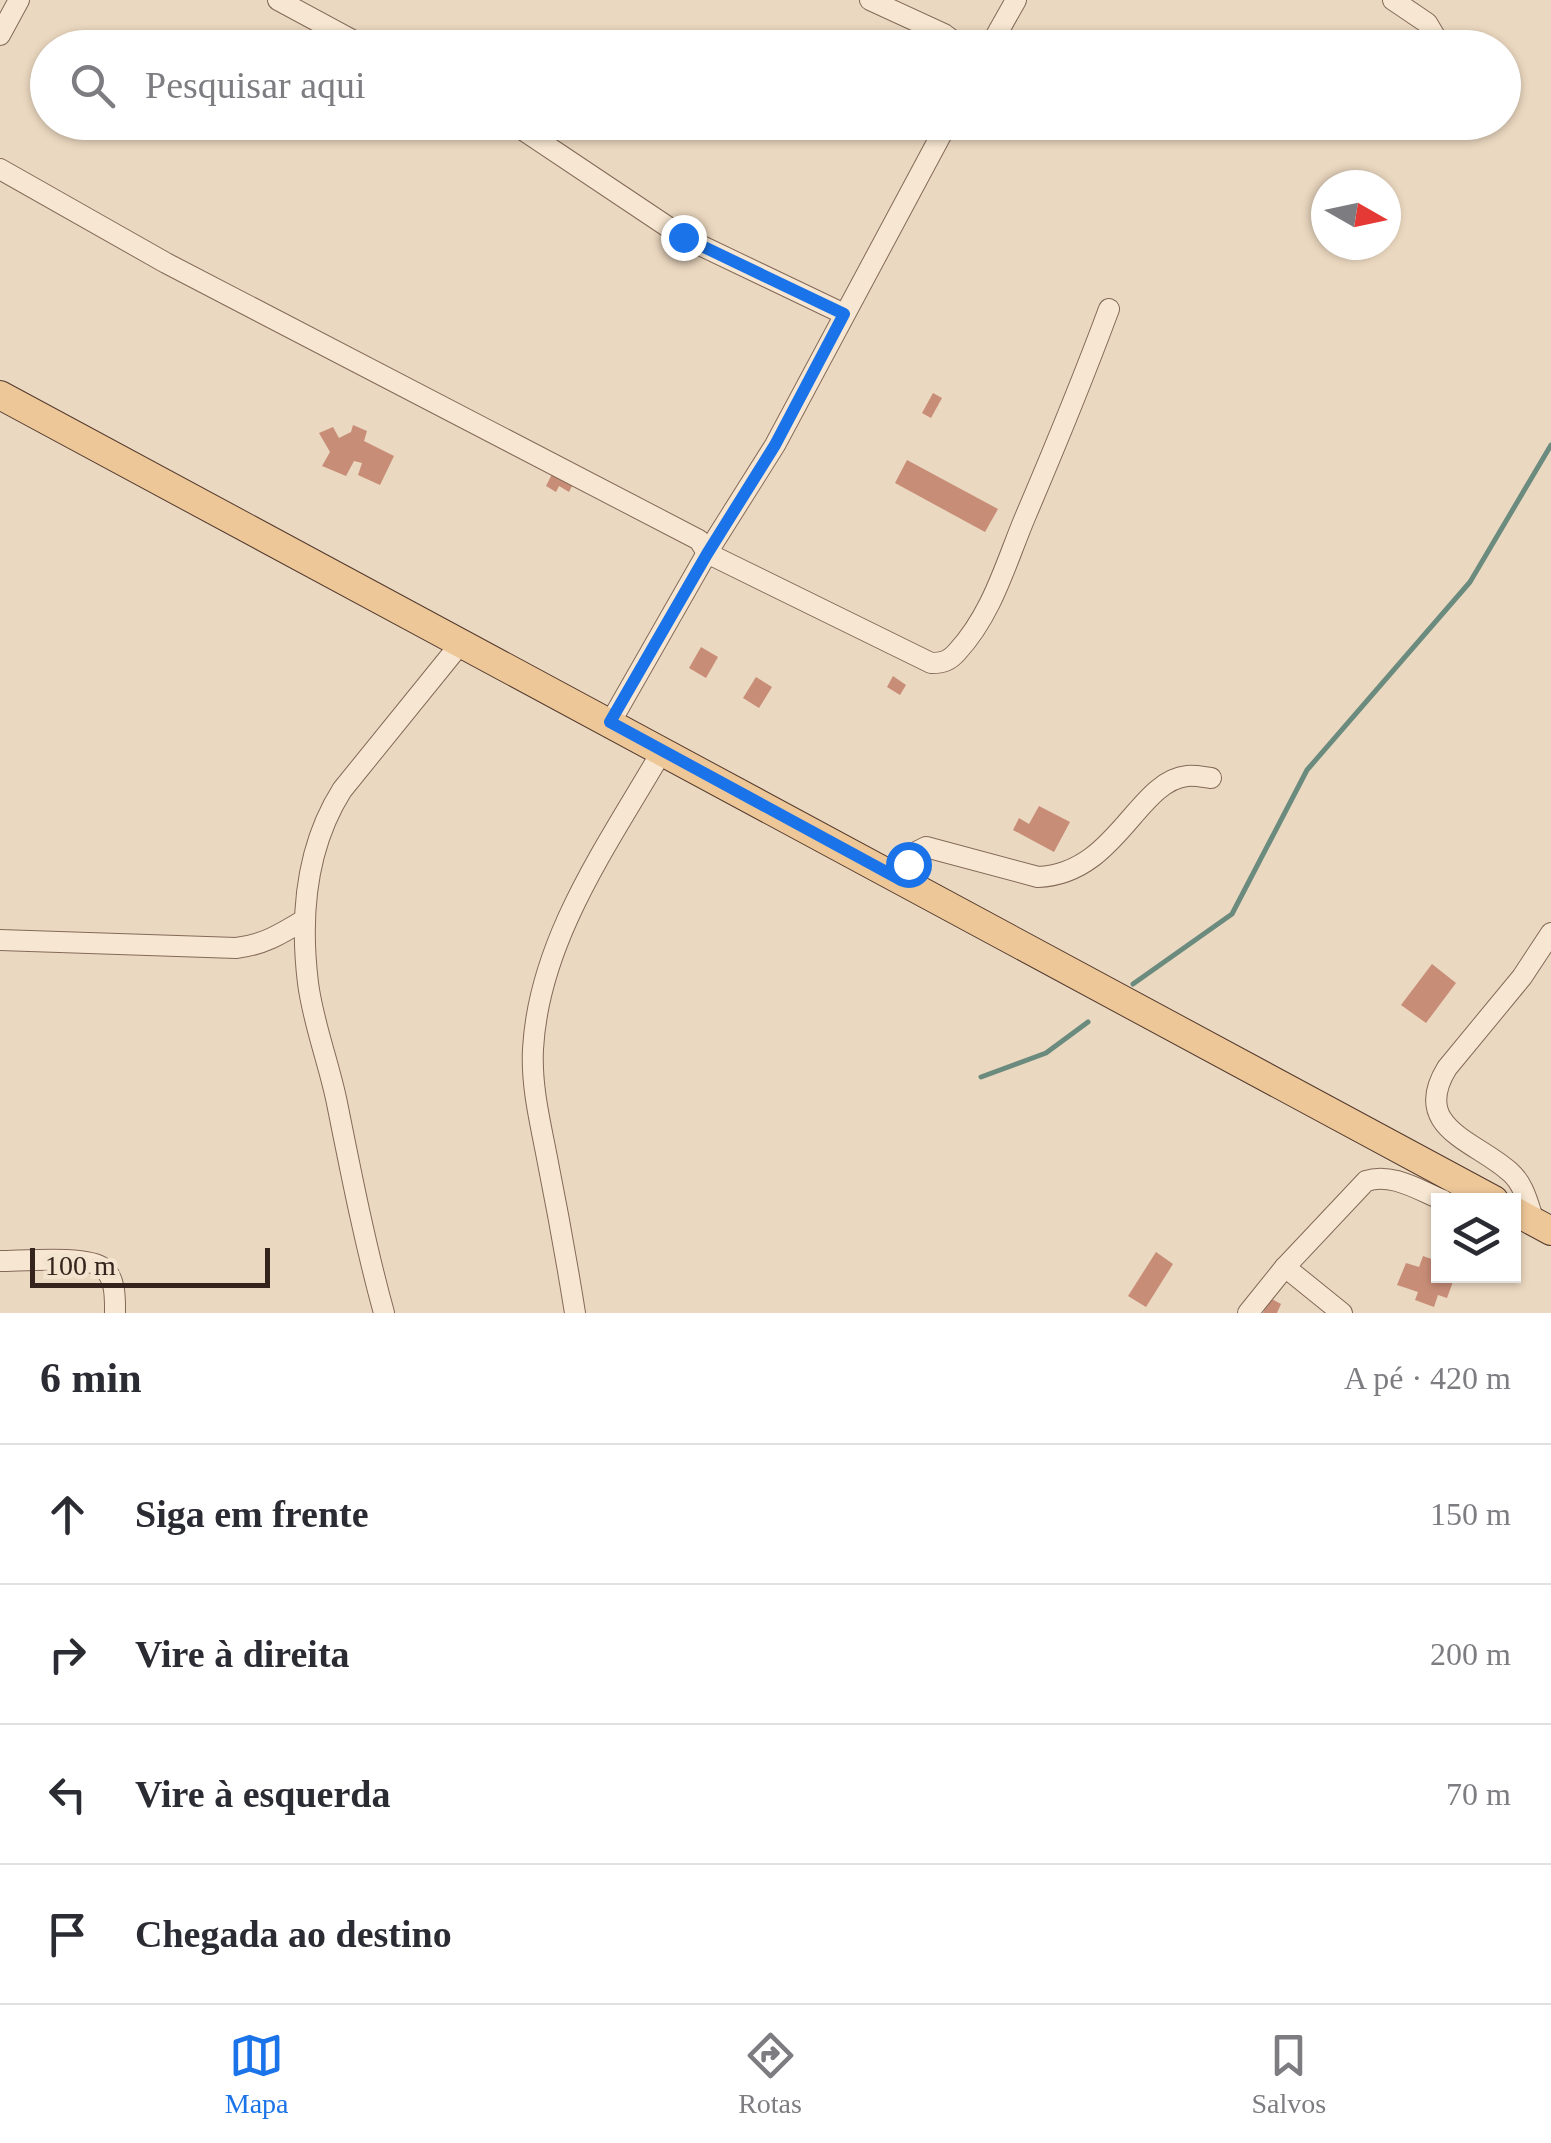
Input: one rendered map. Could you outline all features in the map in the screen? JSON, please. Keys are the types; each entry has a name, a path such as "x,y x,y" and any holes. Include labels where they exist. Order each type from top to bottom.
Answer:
{"main road":[{"path":"0,396 1481,1193"}],"street":[{"path":"0,35 19,0"},
{"path":"278,0 334,30"},
{"path":"870,0 935,30"},
{"path":"999,30 1016,0"},
{"path":"1393,0 1432,30"},
{"path":"538,140 683,237 844,314"},
{"path":"610,722 775,445 938,140"},
{"path":"0,168 166,263 698,540 707,554 931,663 944,663 971,634 998,589 1072,411 1109,309"},
{"path":"384,1313 308,985 304,920 317,845 327,814 461,643"},
{"path":"575,1313 534,1090 536,1012 542,984 588,874 662,751"},
{"path":"901,880 918,851 926,847 1038,877 1056,876 1111,844 1147,800 1174,779 1210,778"},
{"path":"0,940 236,948 256,946 304,920"},
{"path":"1528,1221 1522,1186 1512,1173 1456,1136 1435,1102 1437,1085 1447,1068 1522,977 1551,932"},
{"path":"1248,1313 1285,1267 1366,1181 1378,1177 1392,1179 1431,1195"},
{"path":"0,1261 89,1262 104,1268 112,1282 115,1313"},
{"path":"1285,1267 1342,1313"}],"building":[{"path":"933,393 942,398 931,418 922,413"},
{"path":"353,425 367,431 364,441 394,456 380,485 358,475 362,463 354,461 346,476 322,466 330,452 319,433 333,427 339,438 351,432"},
{"path":"907,460 998,509 985,532 895,483"},
{"path":"552,474 572,486 569,492 559,486 556,492 546,486"},
{"path":"701,647 718,657 706,678 689,668"},
{"path":"893,676 906,685 900,695 887,687"},
{"path":"756,677 772,687 759,708 743,698"},
{"path":"1039,806 1070,822 1054,852 1013,830 1019,818 1029,824"},
{"path":"1432,964 1456,983 1426,1023 1401,1005"},
{"path":"1156,1252 1173,1264 1146,1307 1128,1296"},
{"path":"1423,1256 1431,1259 1431,1283 1452,1283 1447,1298 1438,1295 1434,1307 1415,1300 1418,1292 1397,1285 1406,1263 1419,1267"},
{"path":"1270,1298 1281,1304 1277,1313 1263,1313"}],"waterway":[{"path":"1133,984 1232,914 1307,770 1470,582 1551,445"},
{"path":"981,1077 1046,1053 1088,1022"}],"route":[{"path":"683,237 844,314 775,445 610,722 901,880 908,864"}]}
